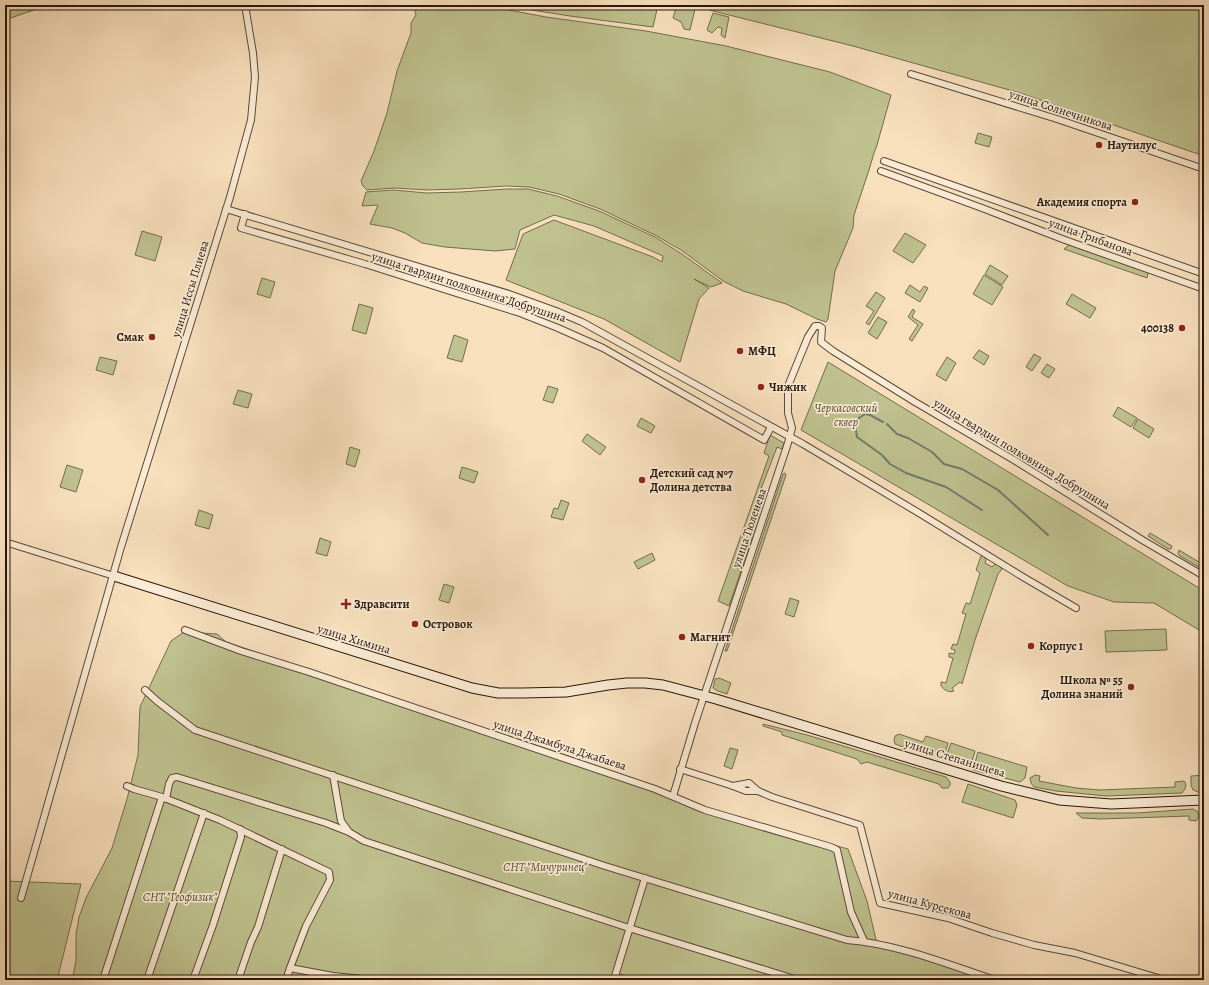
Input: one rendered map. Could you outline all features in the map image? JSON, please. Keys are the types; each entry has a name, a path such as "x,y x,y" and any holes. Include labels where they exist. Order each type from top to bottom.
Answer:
{"street":[{"name":"улица Иссы Плиева","path":"21,898 114,576 226,209 251,120 255,90 255,76 245,5"},
{"name":"улица Солнечникова","path":"910,74 1057,119 1204,169"},
{"name":"улица Грибанова","path":"884,161 1204,274"},
{"name":"улица Грибанова","path":"881,171 1065,240 1204,289"},
{"name":"улица гвардии полковника Добрушина","path":"226,209 509,294 556,311 595,329 790,437 1076,608"},
{"name":"улица гвардии полковника Добрушина","path":"245,214 241,228 364,264 540,320 603,348 764,440 771,427"},
{"name":"улица Тюленева","path":"673,796 680,769 783,462 792,428 788,413 788,386 808,337 815,326 821,327 821,342 830,349"},
{"name":"улица гвардии полковника Добрушина","path":"830,349 915,402 1014,460 1204,576"},
{"name":"улица Химина","path":"5,542 472,688 498,693 566,692 608,685 645,683 705,696"},
{"name":"улица Джамбула Джабаева","path":"186,630 241,651 315,674 636,782 706,810 811,840 837,850 851,912 864,941"},
{"path":"145,690 195,730 598,864 847,940 864,941 898,949 995,980"},
{"name":"улица Степанищева","path":"705,696 855,740 1001,786 1059,800 1111,804 1204,800"},
{"name":"улица Курсекова","path":"680,769 733,786 749,783 758,791 772,797 860,825 880,903 948,918 1034,945 1076,953 1165,980"},
{"path":"333,775 341,821 350,832"},
{"path":"103,980 169,784 172,778 177,777 326,823 350,832 364,842 629,928 798,980"},
{"path":"127,786 204,813 329,872 330,880 306,926 286,980"},
{"path":"147,980 204,813"},
{"path":"192,980 213,925 241,837 240,829"},
{"path":"238,980 251,942 258,927 282,849"},
{"path":"626,980 615,976 645,878"},
{"path":"290,968 333,976 373,980"}],"green space":[{"path":"5,5 48,5 5,20"},
{"path":"413,5 482,5 546,17 646,31 726,46 830,72 891,95 877,145 854,215 853,228 835,271 828,319 826,322 786,304 743,291 723,281 681,250 655,235 600,209 559,194 529,187 506,186 427,190 394,188 367,190 361,181 374,151 387,113 397,71 411,33 411,23 416,15"},
{"path":"500,5 658,5 653,27"},
{"path":"677,5 695,9 690,30 684,29 681,22 673,18"},
{"path":"689,5 1204,5 1204,156 1020,93 853,46"},
{"path":"713,13 729,17 725,38 721,35 722,28 718,27 712,33 707,30"},
{"path":"978,133 992,137 989,147 975,143"},
{"path":"528,189 557,196 599,211 655,237 682,254 722,283 711,287 694,279 709,288 699,299 680,362 604,319 506,280 523,234 554,220 653,257 662,262 663,256 594,226 554,215 520,230 515,249 495,251 445,247 422,243 405,233 392,228 370,224 378,205 362,206 366,192 393,190 427,193"},
{"path":"142,231 162,237 155,261 135,255"},
{"path":"905,233 926,245 913,263 893,251"},
{"path":"1069,245 1074,245 1145,270 1148,273 1147,278 1064,249"},
{"path":"990,265 1008,276 1002,285 985,274"},
{"path":"984,275 1003,287 992,305 973,294"},
{"path":"262,278 275,282 270,298 257,294"},
{"path":"910,285 920,292 924,286 928,288 920,302 905,293"},
{"path":"876,292 885,298 869,325 866,323 874,311 866,306"},
{"path":"1072,294 1096,308 1090,318 1066,304"},
{"path":"359,304 373,308 366,334 352,330"},
{"path":"913,309 915,311 912,317 923,324 912,341 909,339 918,325 908,317"},
{"path":"878,317 887,322 877,339 868,333"},
{"path":"454,335 468,340 462,362 447,358"},
{"path":"979,350 989,356 984,365 973,358"},
{"path":"1034,354 1041,358 1032,371 1026,367"},
{"path":"100,357 117,361 113,375 96,370"},
{"path":"947,357 956,363 946,381 936,375"},
{"name":"Черкасовский сквер","path":"828,362 1204,591 1204,633 1154,603 1114,602 1068,586 801,430"},
{"path":"1047,364 1055,369 1049,378 1041,373"},
{"path":"548,386 558,389 553,403 543,400"},
{"path":"238,390 252,394 248,408 233,404"},
{"path":"1118,407 1137,418 1131,427 1113,416"},
{"path":"641,418 655,426 651,433 637,426"},
{"path":"1138,419 1154,429 1149,438 1133,428"},
{"path":"587,434 606,447 600,455 582,441"},
{"path":"770,435 784,443 782,449 777,447 756,502 761,504 758,522 729,606 718,601 769,456 764,453"},
{"path":"350,447 360,450 355,467 346,464"},
{"path":"67,465 83,470 76,492 60,487"},
{"path":"462,467 478,472 474,483 459,478"},
{"path":"785,473 786,475 727,651 725,651 783,474"},
{"path":"561,500 569,503 563,520 551,517 554,508 558,509"},
{"path":"199,510 213,515 209,529 195,525"},
{"path":"1150,533 1172,546 1171,549 1168,549 1148,536"},
{"path":"320,538 331,542 327,556 316,553"},
{"path":"1179,550 1204,565 1204,570 1180,556 1178,553"},
{"path":"652,553 655,560 638,569 634,562"},
{"path":"981,556 984,556 986,560 985,563 992,567 996,563 1002,569 998,574 975,640 962,684 960,682 952,688 954,691 952,692 945,690 941,686 941,682 946,683 953,658 949,657 949,653 954,654 955,650 951,649 953,644 957,645 966,614 962,613 966,603 970,604 980,573 976,570"},
{"path":"444,584 454,587 449,603 439,600"},
{"path":"790,598 799,601 794,617 785,614"},
{"path":"1166,629 1167,650 1106,652 1105,631"},
{"name":"СНТ \"Мичуринец\"","path":"184,632 217,634 226,642 586,762 669,791 705,807 775,829 848,849 867,901 877,944 990,980 72,980 76,961 76,934 79,917 86,898 112,848 127,799 138,755 140,707 171,641"},
{"path":"719,678 731,683 727,694 713,688 715,679"},
{"path":"763,724 807,735 946,777 950,782 950,785 948,788 942,788 939,784 867,762 861,764 857,759 782,735 782,732 763,726"},
{"path":"899,734 923,742 926,736 948,743 945,753 937,751 936,755 895,744 895,736"},
{"path":"951,743 975,751 970,768 954,761 955,757 947,754"},
{"path":"730,748 738,750 732,769 724,766"},
{"path":"978,752 1027,767 1025,778 1020,782 973,770"},
{"path":"1035,775 1040,776 1039,781 1076,788 1100,790 1175,787 1175,782 1184,781 1186,784 1182,793 1106,796 1056,791 1034,787 1030,778"},
{"path":"1204,775 1204,792 1193,790 1191,785 1191,776"},
{"path":"968,784 1015,800 1017,805 1013,818 962,802"},
{"path":"1193,809 1197,811 1199,816 1196,821 1189,820 1189,816 1101,819 1082,818 1076,813 1137,813"},
{"path":"5,881 81,884 57,980 5,980"}],"waterway":[{"path":"883,422 865,414 859,418 855,424 857,437 882,455 890,464 906,473 946,487 982,510"},
{"path":"887,424 897,434 908,438 932,452 944,464 962,469 998,490 1048,535"}],"place":[{"name":"Наутилус","path":"1099,145"},
{"name":"Академия спорта","path":"1135,202"},
{"name":"400138","path":"1182,328"},
{"name":"Смак","path":"152,337"},
{"name":"МФЦ","path":"740,351"},
{"name":"Чижик","path":"761,387"},
{"name":"Детский сад №7 Долина детства","path":"642,480"},
{"name":"Здравсити","path":"346,604"},
{"name":"Островок","path":"415,624"},
{"name":"Магнит","path":"682,637"},
{"name":"Корпус 1","path":"1031,646"},
{"name":"Школа № 55 Долина знаний","path":"1131,687"}],"park label":[{"name":"СНТ \"Геофизик\"","path":"180,897"}]}
